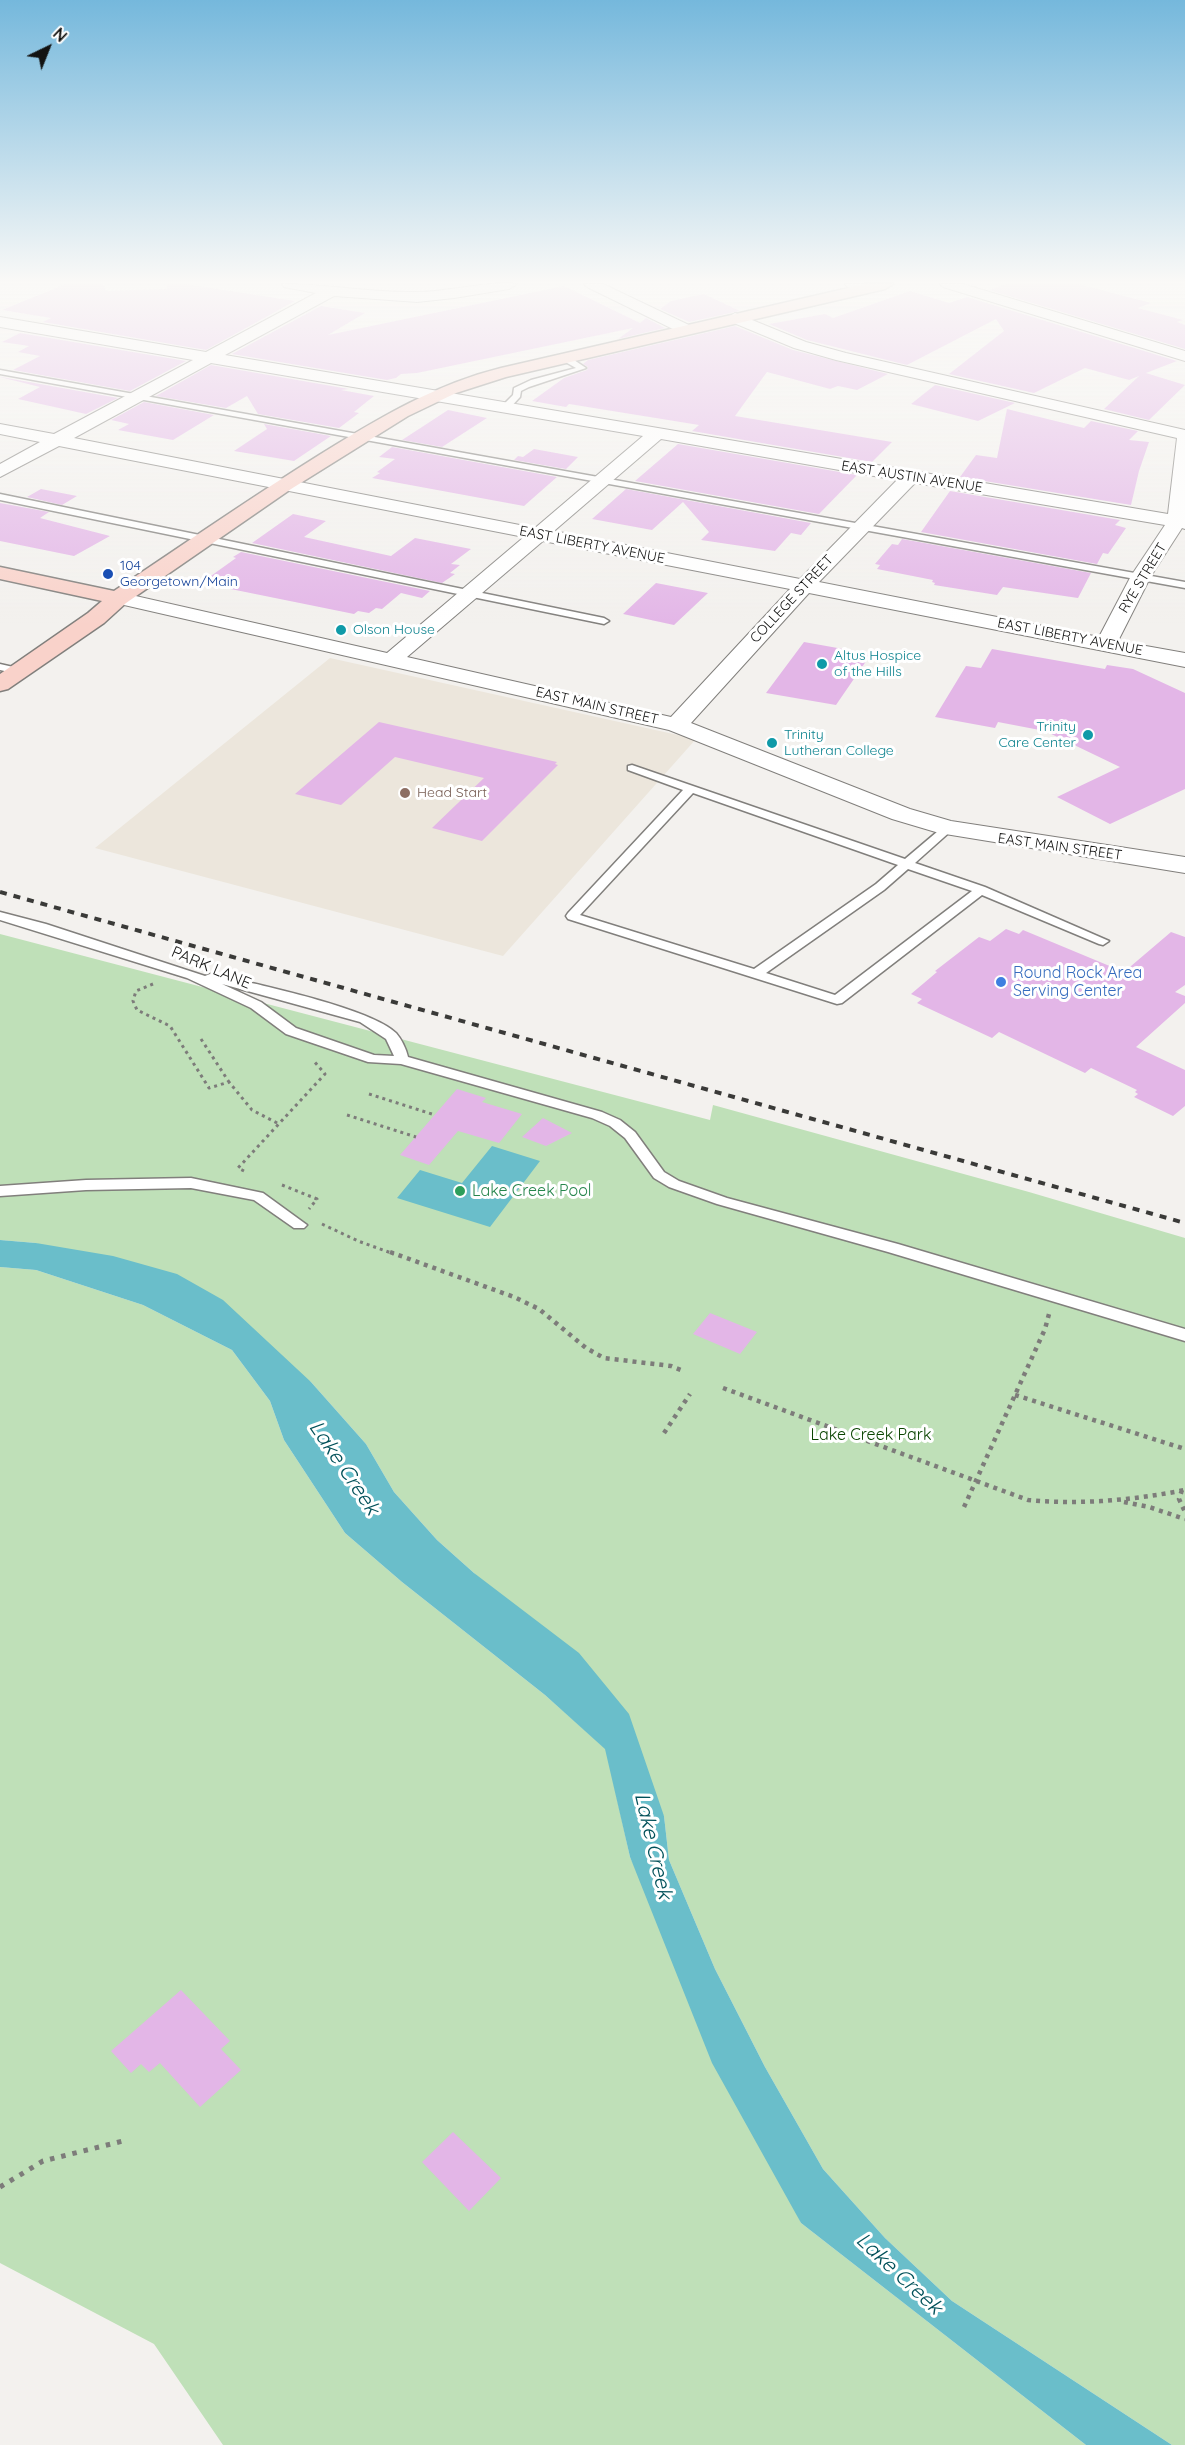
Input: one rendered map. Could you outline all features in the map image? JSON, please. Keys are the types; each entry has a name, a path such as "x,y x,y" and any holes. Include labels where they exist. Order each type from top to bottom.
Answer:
{"street":[{"path":"0,471 135,398"},
{"path":"6,674 96,618 118,598 284,485 402,412 429,398"},
{"name":"EAST AUSTIN AVENUE","path":"438,398 1181,522"},
{"path":"1018,398 1185,437"},
{"name":"EAST LIBERTY AVENUE","path":"0,429 1185,660"},
{"path":"390,661 536,534 657,434"},
{"name":"RYE STREET","path":"1106,644 1141,576 1181,522 1185,437"},
{"name":"COLLEGE STREET","path":"676,724 859,527 911,476"},
{"name":"EAST MAIN STREET","path":"0,573 676,724 902,814 948,828 1185,865"}],"lane":[{"path":"143,398 1185,585"},
{"path":"504,409 514,398"},
{"path":"0,496 604,621"},
{"path":"632,768 981,890 1103,941"},
{"path":"691,788 572,916 837,1000 981,890"},
{"path":"756,974 880,887 948,828"},
{"name":"PARK LANE","path":"0,916 42,927 192,975 256,1005 291,1031 374,1059 402,1060 597,1115 615,1123 630,1135 659,1174 675,1184 722,1202 1185,1335"},
{"path":"192,975 231,982 365,1018 390,1036 399,1046 402,1060"},
{"path":"0,1191 86,1185 192,1183 258,1196 306,1222"}],"path":[{"path":"160,983 136,991 133,1001 137,1010 170,1026 209,1088 229,1082"},
{"path":"201,1039 229,1082 252,1110 279,1124"},
{"path":"247,1172 238,1168 325,1074 311,1058"},
{"path":"369,1094 435,1115"},
{"path":"347,1115 416,1137"},
{"path":"275,1182 317,1199 308,1210 306,1222"},
{"path":"320,1223 358,1241 485,1286 539,1310 586,1348 604,1358 671,1366 681,1370"},
{"path":"964,1507 1045,1329 1054,1296"},
{"path":"723,1388 1028,1500 1065,1504 1120,1502 1183,1490"},
{"path":"664,1433 690,1394"},
{"path":"1015,1395 1185,1449"},
{"path":"1183,1490 1179,1499 1185,1512"},
{"path":"1120,1502 1149,1507 1185,1519"},
{"path":"0,2187 43,2161 123,2141"}],"shaded area":[{"name":"Head Start","path":"330,658 696,739 503,956 95,848"}],"green space":[{"name":"Lake Creek Park","path":"0,934 710,1120 713,1105 1029,1192 1185,1238 1185,2445 1172,2445 952,2301 885,2238 823,2169 765,2067 715,1969 669,1860 664,1816 474,1573 437,1540 394,1492 366,1444 311,1382 36,1243 0,1240"},
{"path":"0,1267 36,1270 143,1305 232,1350 270,1401 284,1440 345,1533 402,1582 545,1695 606,1749 630,1857 801,2223 1086,2445 223,2445 154,2344 0,2263"}],"water":[{"name":"Lake Creek Pool","path":"492,1146 540,1161 490,1227 397,1198 420,1170 462,1183"},
{"name":"Lake Creek","path":"0,1240 36,1243 113,1256 177,1274 223,1300 311,1382 366,1444 394,1492 437,1540 474,1573 579,1653 629,1714 664,1816 669,1860 715,1969 765,2067 823,2169 885,2238 952,2301 1172,2445 1086,2445 801,2223 712,2063 630,1857 605,1749 545,1695 402,1582 345,1533 284,1440 270,1401 232,1350 143,1305 36,1270 0,1267"}],"building":[{"path":"20,398 118,398 86,414 18,399"},
{"path":"168,398 243,398 226,408"},
{"path":"248,398 371,398 354,412 359,413 339,428 258,414"},
{"path":"536,398 748,398 735,416 892,442 872,462 692,431 699,425 569,404 566,407 532,401"},
{"path":"918,398 993,398 1015,403 978,421 911,404"},
{"path":"1116,398 1172,398 1149,420 1104,409"},
{"path":"144,402 214,415 173,440 118,430 129,424 111,420"},
{"path":"1007,409 1084,428 1091,421 1138,431 1129,440 1149,442 1131,505 960,477 976,455 997,458"},
{"path":"448,410 487,418 442,447 402,440"},
{"path":"264,424 331,436 294,461 234,451 267,429"},
{"path":"678,444 857,475 819,514 635,481"},
{"path":"392,447 557,477 524,506 372,478 395,459 379,457"},
{"path":"534,449 578,457 566,469 514,460"},
{"path":"41,489 77,496 62,505 27,497"},
{"path":"626,489 811,523 801,535 791,533 775,551 701,540 709,532 683,502 652,530 592,519"},
{"path":"950,491 1120,520 1115,525 1126,528 1108,554 1103,553 1097,564 921,532"},
{"path":"0,503 49,512 40,518 110,536 74,556 0,541"},
{"path":"293,514 326,521 304,537 391,556 415,538 471,549 451,564 460,565 450,573 455,574 442,583 252,543"},
{"path":"902,539 1091,573 1078,598 1003,587 997,595 934,585 933,580 877,569 880,565 875,564 892,544 898,545"},
{"path":"241,552 430,591 422,598 401,593 382,609 376,608 369,613 358,611 354,614 201,583"},
{"path":"656,583 708,593 674,625 623,614"},
{"name":"Altus Hospice of the Hills","path":"804,642 871,654 836,705 766,693"},
{"name":"Trinity Care Center","path":"992,649 1105,669 1107,665 1133,669 1185,693 1185,789 1110,824 1057,797 1120,767 1045,731 998,722 995,728 935,717 966,666 981,668"},
{"path":"379,722 557,762 555,764 558,765 482,841 432,828 484,778 395,757 341,805 295,794"},
{"path":"1006,929 1019,934 1023,930 1124,972 1171,932 1185,937 1185,985 1175,992 1185,996 1185,1003 1136,1047 1185,1070 1185,1106 1173,1116 1134,1097 1138,1094 1135,1092 1137,1090 1091,1068 1085,1073 999,1032 992,1038 917,1003 922,999 911,994 937,972 935,971 979,937 990,941"},
{"path":"457,1089 486,1098 482,1102 522,1114 499,1143 458,1131 429,1165 400,1155"},
{"path":"543,1118 572,1133 546,1146 522,1137"},
{"path":"710,1313 757,1332 740,1354 693,1334"},
{"path":"181,1990 230,2041 221,2049 241,2070 200,2107 160,2063 149,2072 141,2064 131,2073 111,2051"},
{"path":"453,2132 501,2178 469,2211 422,2162"}],"railway":[{"path":"0,892 1185,1223"}],"place":[{"name":"104 Georgetown/Main","path":"108,574"},
{"name":"Olson House","path":"341,630"},
{"name":"Altus Hospice of the Hills","path":"822,664"},
{"name":"Trinity Care Center","path":"1088,735"},
{"name":"Trinity Lutheran College","path":"772,743"},
{"name":"Head Start","path":"405,793"},
{"name":"Round Rock Area Serving Center","path":"1001,982"},
{"name":"Lake Creek Pool","path":"460,1191"}]}
